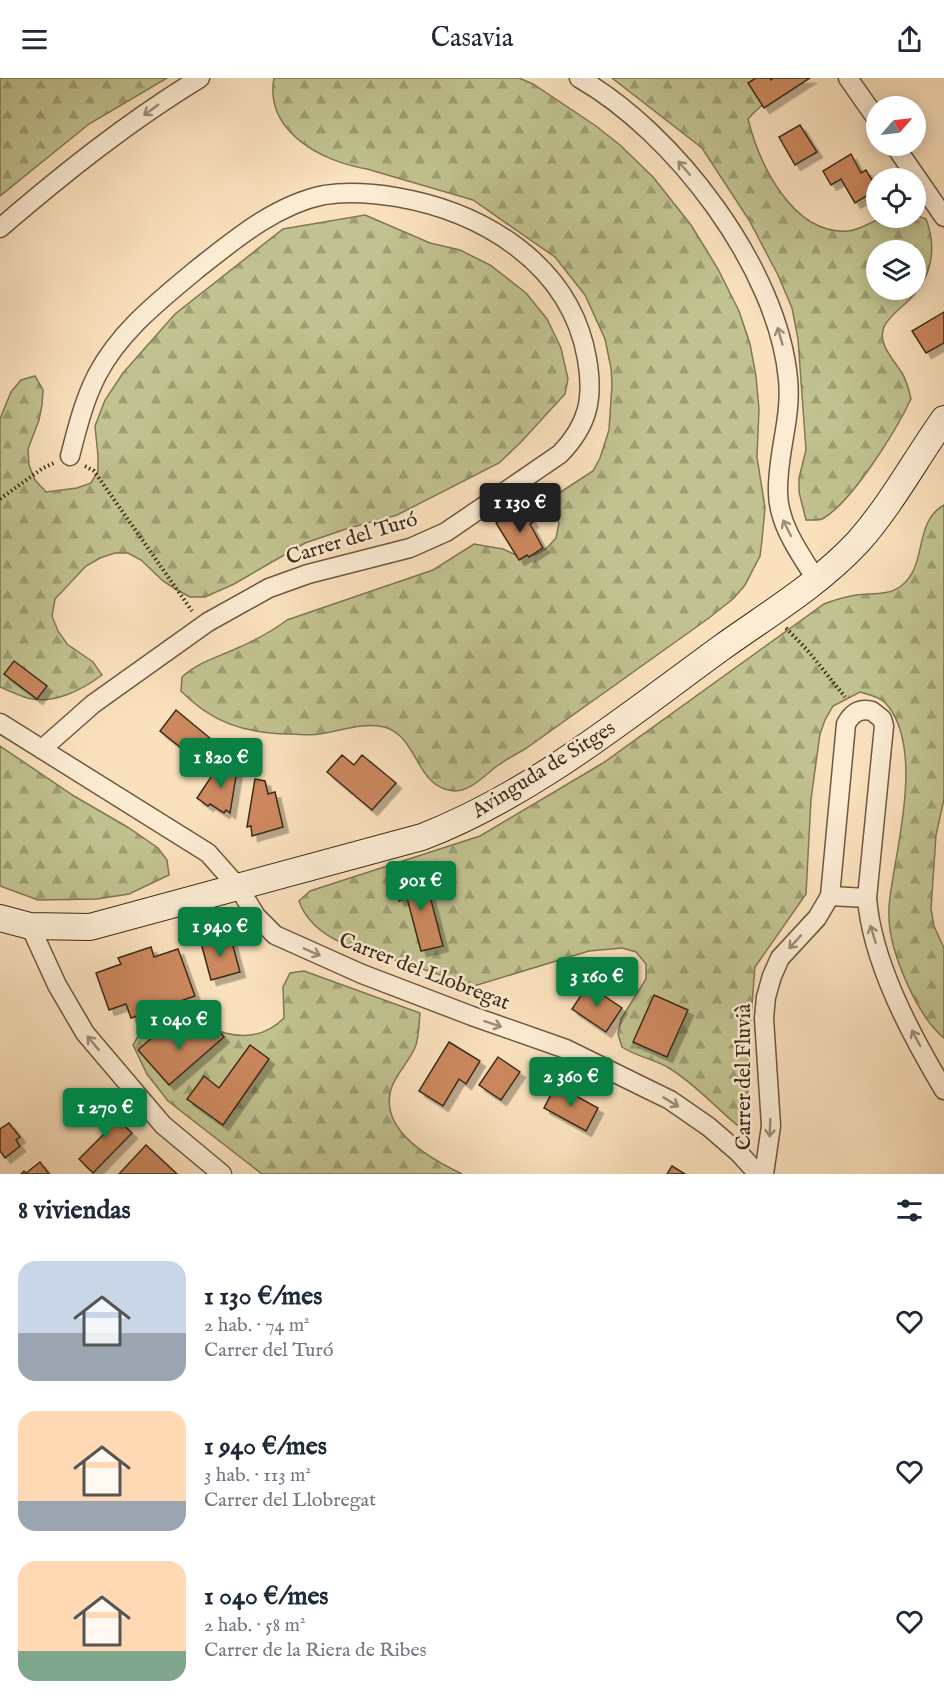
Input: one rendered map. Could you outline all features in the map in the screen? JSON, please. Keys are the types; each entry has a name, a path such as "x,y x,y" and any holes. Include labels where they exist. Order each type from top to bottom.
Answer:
{"street":[{"path":"0,228 103,145 171,95 200,78"},
{"path":"579,78 598,89 644,127 682,165 717,207 753,269 776,322 785,354 789,381 788,410 777,494 782,517 798,550 816,579"},
{"path":"848,78 866,104"},
{"path":"902,156 944,217"},
{"name":"Carrer del Turó","path":"42,748 93,704 202,626 269,588 308,574 410,548 446,532 560,454 573,440 583,423 589,404 591,380 584,338 574,314 542,268 510,240 456,213 414,200 365,192 324,195 285,208 239,236 154,304 115,345 81,414 70,456"},
{"name":"Avinguda de Sitges","path":"0,918 30,926 90,927 422,837 461,822 558,766 816,579 857,543 889,503 944,419"},
{"path":"867,898 830,896 846,724 854,714 866,710 872,711 882,719 884,726 867,898 869,921 884,970 900,1008 944,1090"},
{"name":"Carrer del Llobregat","path":"0,723 208,853 239,888 256,916 274,935 362,974 567,1049 670,1100 709,1127 739,1153 758,1174"},
{"name":"Carrer del Fluvià","path":"764,1174 771,1126 764,1018 766,997 780,958 817,918 830,896"},
{"path":"30,926 57,985 85,1033 163,1125 222,1174"}],"path":[{"path":"0,499 43,468"},
{"path":"94,471 202,626"},
{"path":"784,625 809,652 850,704 854,714"}],"green space":[{"path":"0,78 167,78 89,124 0,196"},
{"path":"274,78 519,78 533,84 596,126 620,145 653,177 691,225 718,269 739,311 750,344 759,409 757,457 765,508 760,556 745,585 734,598 709,618 525,749 461,790 442,788 432,781 404,741 395,732 384,727 359,726 312,735 272,733 243,728 217,718 193,702 181,691 182,677 200,664 254,640 287,620 433,570 474,544 503,549 518,556 535,555 547,548 556,538 559,523 554,509 556,495 593,471 609,430 612,384 605,339 585,295 555,257 473,200 332,159 300,141 287,129 278,114 273,97"},
{"path":"612,78 792,78 748,119 760,156 781,193 795,209 810,221 828,229 848,231 866,225 866,228 926,228 926,219 930,231 932,253 926,274 926,240 866,240 866,300 909,300 888,320 882,333 885,346 904,376 911,399 873,464 848,496 822,519 806,520 799,492 799,478 806,450 798,339 792,308 778,275 749,220 702,148"},
{"path":"365,215 430,243 460,250 490,265 526,293 547,319 561,348 568,379 565,394 499,463 397,515 305,543 234,584 205,597 190,597 177,590 163,581 141,560 128,553 115,553 100,558 86,566 55,599 52,616 67,644 93,662 102,675 86,686 57,698 37,700 0,687 0,419 11,392 21,380 35,376 43,390 39,420 28,449 29,465 35,480 46,492 77,488 91,483 98,471 95,426 105,400 123,373 175,314 283,229"},
{"path":"944,505 944,799 936,835 931,909 934,926 944,948 944,1038 924,1015 906,982 890,930 890,899 906,786 903,742 897,722 888,706 879,698 860,692 833,706 820,734 811,799 806,894 755,967 749,1042 747,1112 737,1125 678,1074 622,1047 618,1034 621,1019 646,979 646,964 636,952 622,948 589,951 474,986 340,942 327,935 306,915 299,901 310,891 480,836 603,763 824,604 856,595 885,593 901,586 915,567 928,522"},
{"path":"0,746 74,796 158,848 167,860 169,875 129,894 97,899 38,900 0,886"},
{"path":"304,971 420,1013 416,1045 396,1077 391,1089 389,1104 393,1118 410,1142 462,1174 262,1174 168,1101 147,1074 133,1045 140,1033 167,1025 194,1023 233,1035 257,1034 271,1028 284,1018 283,987 290,973"}],"building":[{"path":"756,78 770,78 771,80 774,78 810,78 764,108 748,83"},
{"path":"800,125 817,152 795,165 779,137"},
{"path":"851,154 861,173 866,170 866,196 855,203 841,179 831,185 823,171"},
{"path":"944,312 944,343 926,353 912,331"},
{"path":"523,506 533,522 530,524 543,548 519,560 496,523"},
{"path":"14,661 47,686 37,699 4,674"},
{"path":"176,710 211,739 195,759 160,731"},
{"path":"342,755 354,765 362,755 396,783 372,810 327,772"},
{"path":"228,763 238,764 230,813 226,810 224,813 197,798 215,771 220,774"},
{"path":"255,779 265,781 268,794 275,792 283,827 252,836 251,826 247,827"},
{"path":"425,877 443,946 421,951 407,898 399,901 395,885"},
{"path":"230,935 240,972 211,980 201,943"},
{"path":"151,947 154,957 178,949 195,996 131,1018 126,1004 109,1010 96,973 121,964 118,958"},
{"path":"588,985 622,1008 606,1032 572,1009"},
{"path":"654,995 688,1010 667,1057 633,1042"},
{"path":"208,1019 224,1037 169,1085 138,1050 163,1028 178,1045"},
{"path":"449,1042 480,1061 466,1084 459,1079 443,1106 419,1091"},
{"path":"250,1045 269,1059 223,1125 187,1099 204,1076 219,1088"},
{"path":"498,1057 520,1072 501,1100 479,1085"},
{"path":"556,1085 598,1108 586,1131 544,1108"},
{"path":"100,1102 132,1133 93,1173 79,1159 108,1130 90,1112"},
{"path":"9,1123 20,1137 16,1140 20,1146 5,1158 0,1151 0,1129"},
{"path":"146,1145 177,1174 119,1174"},
{"path":"40,1162 49,1174 21,1174 24,1171 26,1173"},
{"path":"672,1166 685,1174 667,1174"}]}
